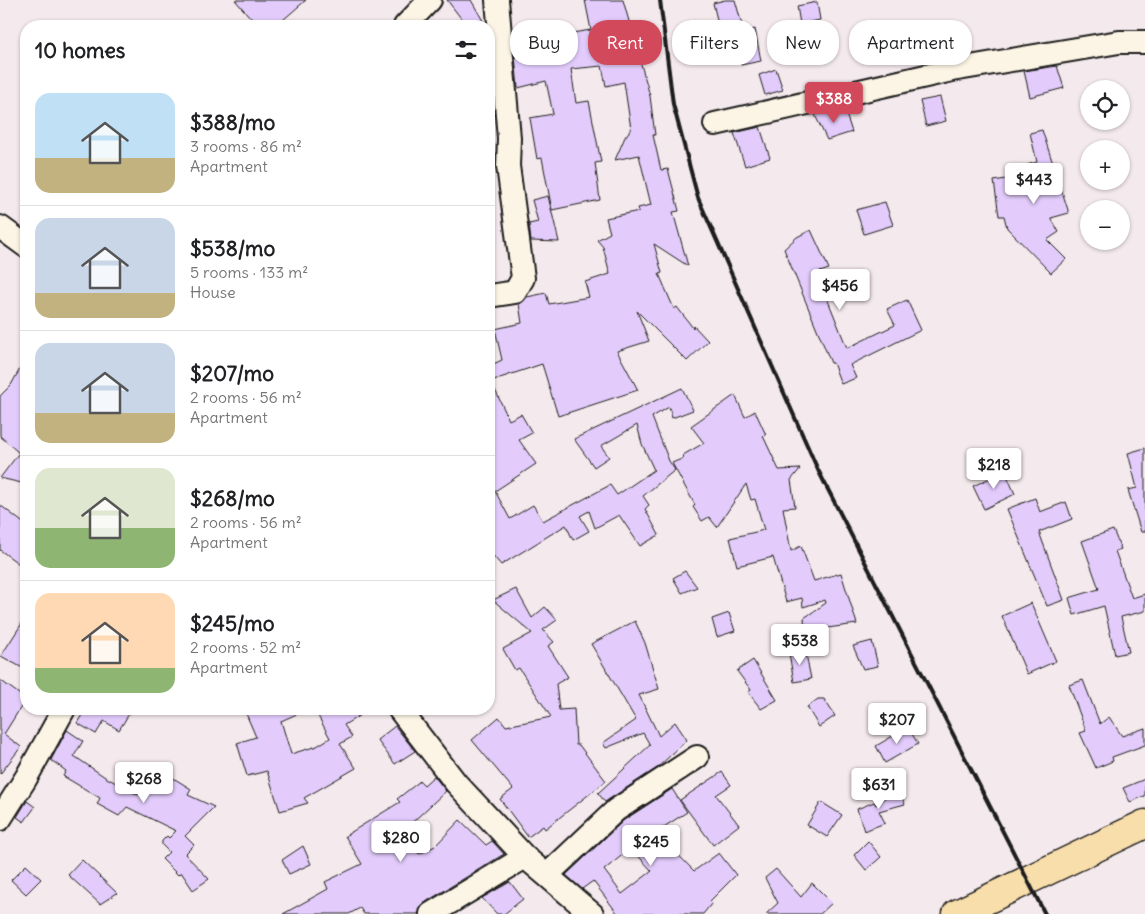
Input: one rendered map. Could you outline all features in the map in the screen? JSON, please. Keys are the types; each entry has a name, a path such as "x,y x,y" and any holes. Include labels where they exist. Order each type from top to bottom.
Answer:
{"highway":[{"path":"957,914 1145,824"}],"street":[{"path":"411,20 430,0"},
{"path":"495,295 515,292 523,278 508,166 509,138 497,0"},
{"path":"715,124 952,70 1119,42 1145,42"},
{"path":"0,226 20,241"},
{"path":"0,819 61,715"},
{"path":"404,715 456,783 525,856 592,914"},
{"path":"546,876 616,810 697,757"},
{"path":"431,914 525,856"}],"building":[{"path":"235,0 306,0 283,20 253,20"},
{"path":"447,0 471,0 483,20 462,20"},
{"path":"585,0 623,0 629,20 589,20"},
{"path":"735,0 741,20 717,20 713,3"},
{"path":"817,2 820,20 799,20 797,6"},
{"path":"588,30 588,65 641,65 650,96 655,135 653,135 661,170 668,169 679,211 673,212 688,266 654,244 662,273 659,274 674,309 677,307 693,328 694,326 708,341 687,361 637,311 649,341 617,351 638,390 558,416 542,364 495,380 495,363 502,360 495,329 522,323 519,304 527,297 546,293 549,304 589,297 585,282 610,274 603,247 597,240 610,233 606,218 639,211 638,208 651,205 639,155 615,160 625,137 631,129 624,82 606,86 602,66 571,69 576,103 589,101 601,162 595,163 600,200 552,210 542,158 537,159 530,118 553,114 546,81 518,88 516,65 578,65 578,32"},
{"path":"757,40 761,61 757,62"},
{"path":"1057,66 1064,88 1030,97 1024,71"},
{"path":"776,69 783,90 765,95 759,75"},
{"path":"940,97 946,121 926,126 920,101"},
{"path":"844,108 852,132 827,140 815,115"},
{"path":"760,127 770,158 745,166 734,133"},
{"path":"1042,130 1069,213 1051,218 1059,232 1047,240 1066,259 1051,273 1007,228 1004,216 999,216 994,181 1030,175 1027,165 1037,162 1030,133"},
{"path":"548,196 559,242 531,241 529,224 538,222 532,200"},
{"path":"885,202 893,225 864,234 856,210"},
{"path":"811,230 829,269 817,273 847,348 895,325 887,309 907,300 921,330 850,365 856,378 841,384 784,249 797,237"},
{"path":"20,369 20,483 0,478 19,453 0,436 0,396 11,385"},
{"path":"682,388 693,410 672,418 669,407 652,417 669,461 675,470 643,496 649,505 645,509 659,535 640,546 619,515 595,528 589,511 580,516 589,531 573,540 566,525 501,565 495,558 495,491 510,519 533,505 543,521 610,485 617,495 654,470 642,444 637,425 601,446 609,457 594,467 574,439"},
{"path":"495,390 509,420 521,414 532,433 519,440 536,464 495,491"},
{"path":"735,395 745,417 755,411 766,435 763,436 779,470 800,469 791,480 795,507 783,508 791,551 801,546 814,581 841,573 857,624 805,631 804,618 826,603 825,600 803,607 802,598 786,602 773,557 737,566 730,538 764,530 755,499 751,500 746,484 717,527 709,517 702,521 693,507 695,505 672,463 684,458 683,455 704,443 691,426"},
{"path":"1145,448 1145,532 1141,532 1128,490 1137,488 1128,453"},
{"path":"1005,471 1015,494 984,509 973,486"},
{"path":"1035,498 1040,512 1066,502 1072,519 1039,532 1064,600 1047,606 1007,509"},
{"path":"0,505 20,520 20,565 0,550"},
{"path":"1113,530 1121,549 1115,551 1132,598 1145,594 1145,611 1121,617 1129,652 1115,655 1104,606 1074,615 1069,598 1099,589 1082,541"},
{"path":"685,571 697,587 682,593 673,578"},
{"path":"516,589 532,618 545,607 557,620 543,630 554,642 548,646 568,677 556,684 559,710 574,709 576,745 579,745 606,781 545,829 543,826 528,837 500,799 513,789 472,740 499,717 506,726 551,717 519,668 515,670 503,649 532,633 495,602 495,599"},
{"path":"1031,603 1056,661 1027,674 1002,616"},
{"path":"729,613 735,631 717,637 712,619"},
{"path":"635,621 645,643 659,689 639,695 659,736 675,722 687,740 657,768 605,802 598,793 650,745 643,733 606,748 603,743 636,720 591,644"},
{"path":"20,626 20,667 1,656"},
{"path":"872,641 878,666 863,669 853,646"},
{"path":"805,649 811,679 794,682 789,653"},
{"path":"753,660 777,700 761,709 748,692 751,690 737,671"},
{"path":"0,680 20,695 20,709 4,734 21,747 0,774"},
{"path":"1083,680 1100,724 1109,717 1122,736 1145,728 1145,745 1112,757 1113,761 1096,768 1080,733 1086,731 1069,685"},
{"path":"818,699 824,699 835,716 819,727 807,707"},
{"path":"82,715 128,715 119,730 104,721 96,734 77,723"},
{"path":"247,715 294,715 281,721 291,754 317,746 330,738 318,716 360,715 344,725 352,737 340,744 356,768 304,798 308,803 280,811 267,771 247,776 237,743 256,737"},
{"path":"395,726 415,751 395,764 377,740"},
{"path":"908,727 918,744 885,763 876,746"},
{"path":"67,730 83,741 74,756 105,777 138,795 154,766 191,789 188,795 214,807 185,836 194,845 185,854 209,879 193,890 181,872 178,875 162,859 169,852 162,845 162,841 167,836 169,838 176,831 127,807 119,816 97,804 100,798 63,776 66,771 51,760"},
{"path":"722,772 731,785 716,795 739,825 713,845 680,800"},
{"path":"434,776 446,791 405,829 419,854 435,846 460,820 486,845 492,841 504,854 424,903 418,914 364,914 360,908 349,914 283,914 328,889 325,882 362,864 345,836 400,802 397,799 420,781 424,785"},
{"path":"1145,779 1145,796 1130,802 1123,788"},
{"path":"897,787 905,804 879,811 885,823 864,831 857,809 874,802 876,805"},
{"path":"672,789 687,812 656,832 694,871 719,853 736,875 710,901 712,903 703,914 618,914 593,881 582,889 566,875 624,820","holes":["631,848 652,871 622,894 604,870"]},
{"path":"27,801 35,807 24,822 17,817"},
{"path":"821,802 842,815 827,837 807,825"},
{"path":"868,841 881,857 866,870 854,855"},
{"path":"303,846 311,864 289,874 282,860"},
{"path":"82,860 117,893 100,904 68,875"},
{"path":"26,865 41,879 26,894 11,880"},
{"path":"776,869 801,897 812,883 832,903 820,914 766,914 778,903 765,878"},
{"path":"510,882 523,899 504,914 497,914 482,898"}],"railway":[{"path":"660,0 673,104 698,198 818,470 1045,914"}]}
